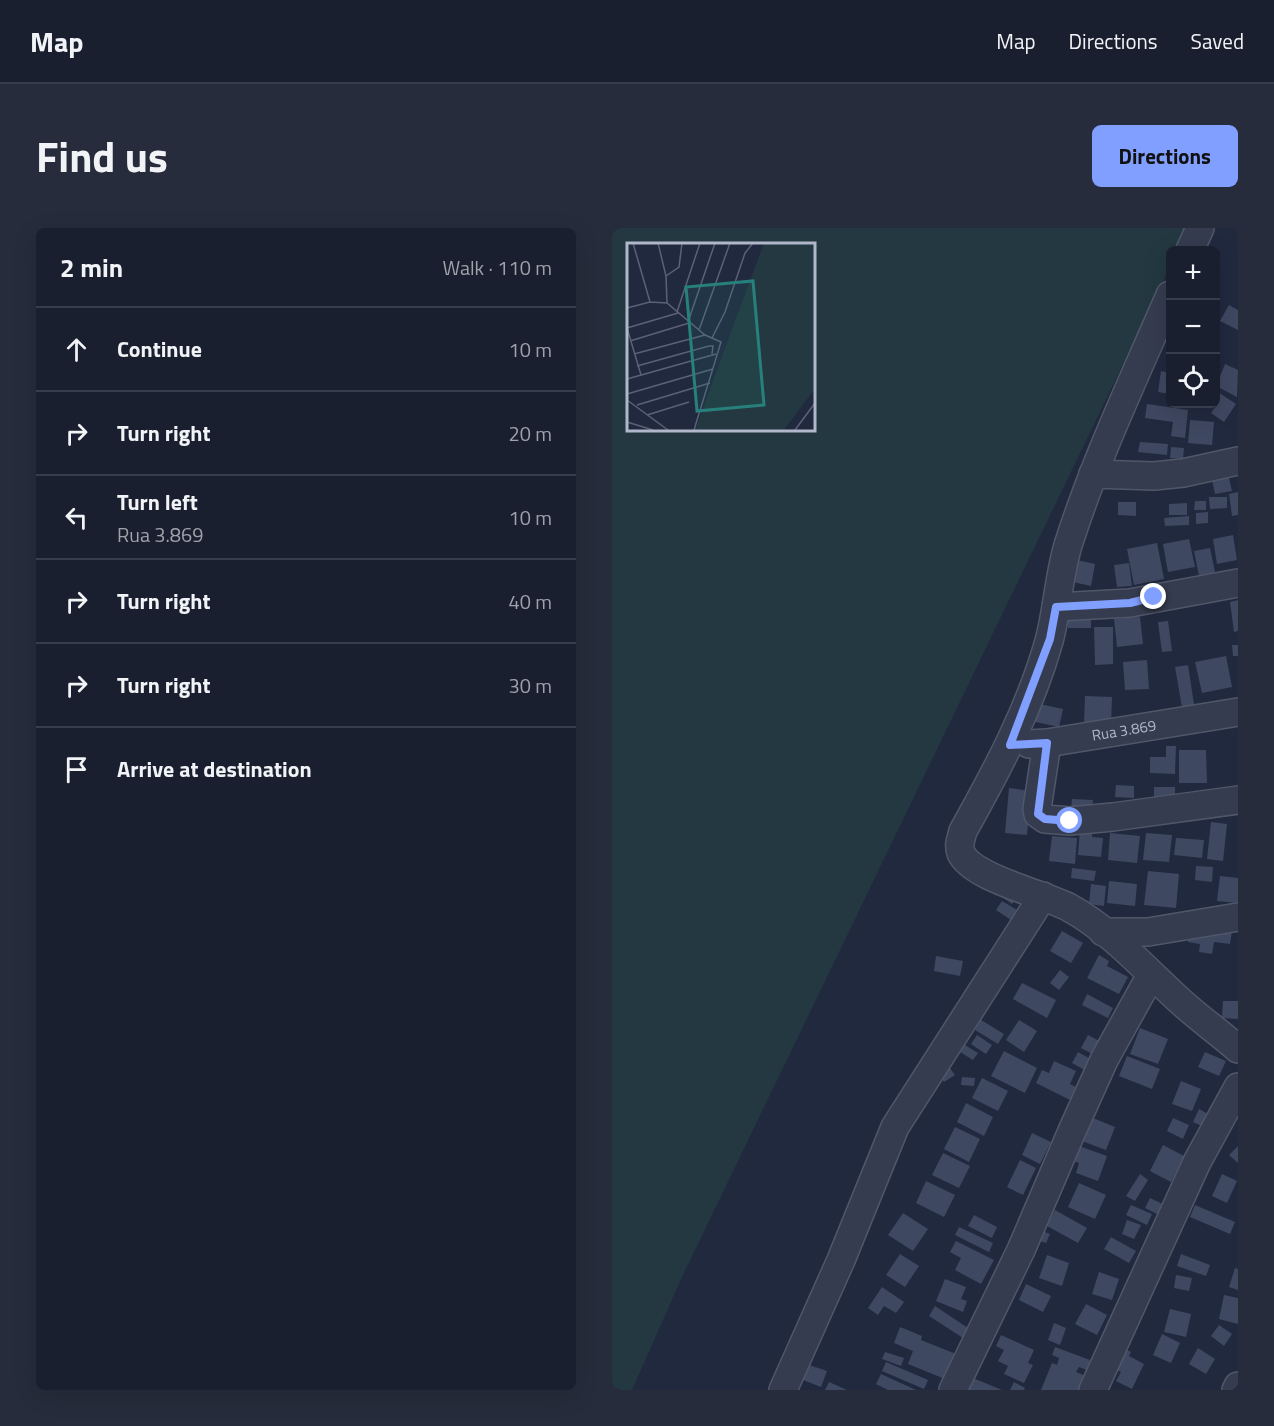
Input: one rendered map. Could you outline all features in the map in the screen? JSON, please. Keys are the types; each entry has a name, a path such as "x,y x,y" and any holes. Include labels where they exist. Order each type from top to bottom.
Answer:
{"street":[{"path":"1192,246 1200,228"},
{"path":"1168,300 1093,474 1070,539 1050,639 1010,745 959,842 964,859 981,873 1071,908 1103,932 1197,1016 1238,1048"},
{"path":"1093,474 1154,476 1183,473 1238,461"},
{"path":"1056,607 1130,603 1238,583"},
{"name":"Rua 3.869","path":"1010,745 1047,743 1238,712"},
{"path":"1047,743 1037,809 1038,814 1045,819 1070,821 1113,817 1238,800"},
{"path":"783,1390 841,1260 895,1127 1043,896"},
{"path":"1103,932 1148,932 1238,917"},
{"path":"953,1390 1017,1260 1104,1060 1151,975"},
{"path":"1093,1390 1197,1162 1238,1087"}],"shaded area":[{"path":"612,228 1189,228 1181,246 1166,246 1166,275 683,1275 632,1390 612,1390"}],"building":[{"path":"1229,305 1238,310 1238,330 1220,321"},
{"path":"1225,364 1238,370 1237,397 1220,388 1220,376"},
{"path":"1161,371 1166,372 1166,393 1158,392"},
{"path":"1220,393 1236,404 1224,422 1211,413 1215,408 1220,408"},
{"path":"1147,404 1188,410 1185,438 1171,436 1173,422 1145,418"},
{"path":"1190,420 1214,422 1212,445 1188,443"},
{"path":"1140,442 1168,444 1167,455 1138,452"},
{"path":"1171,447 1184,448 1183,459 1170,458"},
{"path":"1226,466 1232,491 1215,494 1210,470"},
{"path":"1238,492 1238,515 1232,516 1229,494"},
{"path":"1209,497 1227,497 1227,508 1210,509"},
{"path":"1195,501 1206,501 1206,510 1194,510"},
{"path":"1118,502 1136,502 1136,516 1118,515"},
{"path":"1187,503 1187,515 1169,515 1169,504"},
{"path":"1208,512 1208,523 1196,524 1196,513"},
{"path":"1189,516 1189,525 1165,526 1164,518"},
{"path":"1233,535 1237,560 1217,564 1213,539"},
{"path":"1189,539 1195,567 1168,572 1163,544"},
{"path":"1157,543 1164,579 1134,585 1127,549"},
{"path":"1210,548 1215,572 1199,576 1194,551"},
{"path":"1072,559 1095,564 1091,586 1068,581"},
{"path":"1129,563 1132,586 1117,587 1114,565"},
{"path":"1238,600 1238,631 1234,632 1230,602"},
{"path":"1068,615 1091,615 1091,628 1068,628"},
{"path":"1140,617 1143,644 1117,647 1114,619"},
{"path":"1168,621 1172,651 1162,652 1158,622"},
{"path":"1094,627 1113,627 1113,664 1095,665"},
{"path":"1232,645 1238,645 1238,656 1233,656"},
{"path":"1226,656 1232,687 1202,693 1195,662"},
{"path":"1147,660 1149,689 1125,690 1123,662"},
{"path":"1188,665 1195,711 1183,713 1175,667"},
{"path":"1085,696 1112,697 1111,725 1084,724"},
{"path":"1035,703 1063,709 1059,727 1031,721"},
{"path":"1166,746 1176,746 1175,774 1150,773 1150,757 1166,757"},
{"path":"1179,750 1206,750 1207,783 1179,783"},
{"path":"1116,785 1134,786 1134,798 1115,797"},
{"path":"1154,787 1175,787 1175,806 1154,806"},
{"path":"1009,788 1031,791 1027,835 1005,833"},
{"path":"1072,799 1093,800 1092,811 1071,810"},
{"path":"1211,822 1227,824 1223,861 1207,859"},
{"path":"1080,829 1092,830 1092,837 1103,838 1101,857 1078,855"},
{"path":"1110,833 1140,836 1137,863 1108,860"},
{"path":"1146,833 1172,835 1169,862 1143,860"},
{"path":"1052,836 1077,838 1075,864 1049,861"},
{"path":"1176,838 1204,840 1202,858 1174,855"},
{"path":"1196,866 1213,867 1212,882 1195,880"},
{"path":"1072,868 1096,871 1094,881 1071,878"},
{"path":"1148,871 1179,874 1176,908 1144,905"},
{"path":"1220,876 1238,878 1238,903 1217,901"},
{"path":"1109,881 1137,884 1135,906 1107,903"},
{"path":"1091,884 1106,886 1104,906 1089,904"},
{"path":"1006,890 1017,897 1012,904 1002,897"},
{"path":"1002,901 1017,910 1011,920 996,910"},
{"path":"1062,931 1083,943 1071,963 1050,951"},
{"path":"1190,931 1232,931 1230,944 1214,942 1212,954 1199,952 1200,944 1188,942"},
{"path":"1099,955 1109,961 1107,966 1128,977 1119,994 1087,978"},
{"path":"936,956 963,961 960,976 934,971"},
{"path":"1060,970 1069,977 1059,990 1050,983"},
{"path":"1022,983 1056,1000 1047,1018 1013,999"},
{"path":"1087,994 1113,1008 1108,1018 1082,1005"},
{"path":"1223,1001 1238,1001 1238,1019 1222,1018"},
{"path":"981,1020 1004,1034 998,1044 975,1030"},
{"path":"1019,1020 1037,1031 1024,1052 1006,1040"},
{"path":"1140,1028 1168,1039 1158,1064 1130,1054"},
{"path":"977,1035 992,1045 986,1054 971,1044"},
{"path":"1088,1035 1105,1044 1098,1057 1081,1048"},
{"path":"965,1045 978,1053 973,1060 960,1052"},
{"path":"1004,1051 1037,1068 1025,1093 991,1076"},
{"path":"1078,1052 1096,1062 1090,1073 1072,1063"},
{"path":"1205,1052 1226,1061 1219,1076 1198,1067"},
{"path":"1127,1056 1160,1069 1152,1089 1119,1076"},
{"path":"1054,1061 1076,1071 1070,1084 1082,1090 1076,1103 1036,1083 1042,1070 1049,1073"},
{"path":"947,1064 955,1075 944,1082 936,1071"},
{"path":"962,1077 975,1078 974,1086 961,1085"},
{"path":"982,1078 1008,1091 998,1111 972,1098"},
{"path":"1181,1081 1201,1089 1192,1111 1172,1104"},
{"path":"966,1103 993,1117 984,1136 957,1122"},
{"path":"1199,1109 1210,1115 1204,1127 1193,1122"},
{"path":"1088,1116 1115,1127 1106,1150 1079,1140"},
{"path":"1173,1118 1189,1125 1183,1139 1167,1131"},
{"path":"955,1127 980,1139 969,1162 944,1149"},
{"path":"1032,1133 1051,1142 1040,1164 1022,1155"},
{"path":"1076,1145 1107,1156 1098,1181 1076,1173 1079,1163 1071,1160"},
{"path":"1163,1145 1184,1156 1171,1182 1150,1171"},
{"path":"1238,1146 1238,1163 1229,1155"},
{"path":"943,1153 970,1166 959,1188 932,1175"},
{"path":"1020,1160 1036,1168 1023,1195 1007,1187"},
{"path":"1140,1174 1148,1180 1135,1201 1126,1196"},
{"path":"1222,1174 1237,1181 1227,1203 1212,1196"},
{"path":"926,1181 955,1195 944,1217 916,1203"},
{"path":"1079,1183 1106,1195 1095,1219 1068,1207"},
{"path":"1150,1198 1169,1207 1163,1217 1145,1208"},
{"path":"1131,1205 1152,1214 1147,1225 1126,1215"},
{"path":"1195,1205 1235,1222 1230,1234 1190,1217"},
{"path":"1055,1210 1087,1228 1078,1243 1047,1226"},
{"path":"903,1213 928,1229 913,1251 888,1235"},
{"path":"974,1215 997,1227 992,1238 968,1226"},
{"path":"1127,1220 1141,1225 1134,1239 1122,1234"},
{"path":"959,1227 993,1243 989,1252 955,1235"},
{"path":"1034,1228 1050,1234 1046,1243 1031,1238"},
{"path":"1111,1237 1136,1251 1129,1263 1104,1249"},
{"path":"956,1241 994,1260 981,1284 955,1270 961,1258 950,1252"},
{"path":"900,1254 919,1266 905,1287 886,1275"},
{"path":"1181,1254 1210,1265 1206,1276 1177,1266"},
{"path":"1047,1255 1069,1263 1062,1286 1039,1278"},
{"path":"1235,1268 1238,1269 1238,1290 1229,1287"},
{"path":"1099,1272 1119,1279 1112,1300 1092,1294"},
{"path":"1176,1275 1192,1278 1189,1291 1174,1288"},
{"path":"945,1279 966,1287 961,1299 967,1301 963,1312 936,1301"},
{"path":"1026,1284 1051,1296 1043,1312 1019,1300"},
{"path":"882,1287 904,1302 896,1313 884,1306 878,1315 868,1308"},
{"path":"1224,1295 1238,1298 1238,1324 1219,1319"},
{"path":"1086,1304 1107,1315 1097,1335 1075,1324"},
{"path":"935,1306 968,1328 963,1338 929,1316"},
{"path":"1170,1309 1191,1314 1186,1337 1164,1332"},
{"path":"1054,1323 1066,1328 1060,1345 1048,1340"},
{"path":"1219,1325 1232,1334 1224,1346 1211,1336"},
{"path":"900,1327 922,1336 921,1340 956,1354 945,1379 908,1364 913,1351 894,1343"},
{"path":"1162,1334 1180,1343 1171,1363 1153,1355"},
{"path":"1001,1335 1034,1350 1028,1363 1033,1365 1024,1383 1004,1374 1008,1366 998,1361 1004,1350 996,1346"},
{"path":"1055,1347 1090,1360 1087,1370 1079,1367 1076,1372 1086,1376 1080,1390 1041,1390 1052,1363 1057,1365 1059,1358 1052,1355"},
{"path":"1123,1348 1131,1352 1129,1356 1144,1364 1132,1389 1116,1381 1121,1372 1113,1368"},
{"path":"1198,1348 1215,1359 1206,1374 1189,1364"},
{"path":"885,1352 904,1358 901,1366 882,1359"},
{"path":"886,1362 928,1380 924,1389 882,1371"},
{"path":"803,1363 827,1371 821,1387 798,1378"},
{"path":"881,1374 916,1390 888,1390 876,1384"},
{"path":"973,1378 1002,1390 969,1390"},
{"path":"829,1382 847,1390 825,1390"},
{"path":"1014,1382 1025,1388 1024,1390 1010,1390"}],"route":[{"path":"1070,821 1045,819 1038,814 1047,743 1010,745 1042,663 1050,639 1056,607 1130,603 1154,597"}]}
